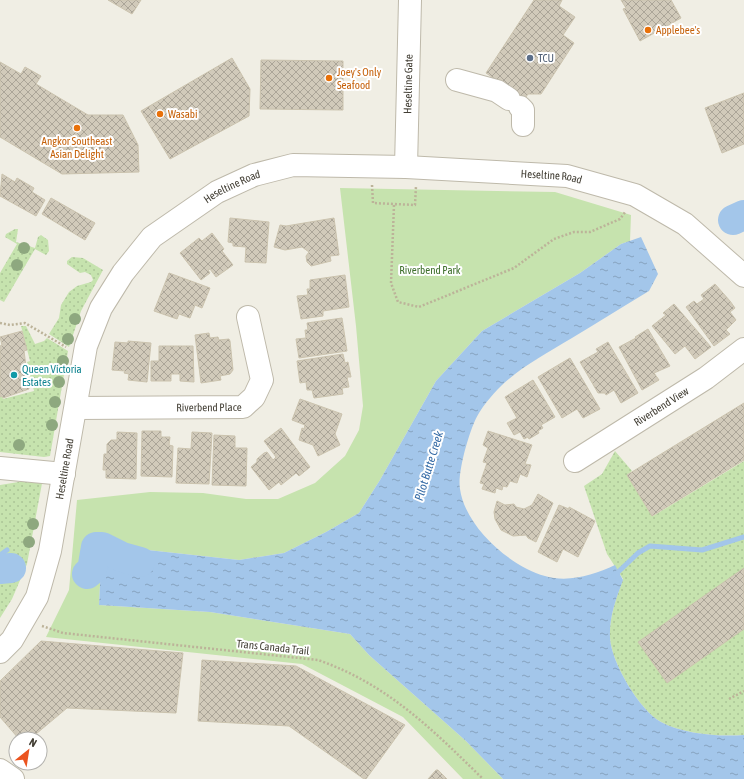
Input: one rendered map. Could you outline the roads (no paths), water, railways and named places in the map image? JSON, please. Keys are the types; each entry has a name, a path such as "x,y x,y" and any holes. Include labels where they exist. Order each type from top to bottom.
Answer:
{"street":[{"name":"Heseltine Gate","path":"410,0 412,168"},
{"path":"457,80 497,91 517,110"},
{"name":"Heseltine Road","path":"0,652 12,640 37,597 50,552 86,346 101,308 123,273 152,237 211,196 254,175 292,165 412,168 567,176 635,195 685,224 744,276"},
{"name":"Riverbend Place","path":"76,408 243,407 254,397 262,380 248,317"},
{"name":"Riverbend View","path":"576,462 706,378 744,349"},
{"path":"0,468 64,474"},
{"path":"0,770 13,779"}],"water":[{"path":"641,237 658,274 649,291 532,362 499,388 475,420 462,462 460,472 460,489 470,517 491,543 504,554 531,571 545,576 563,579 590,575 615,565 623,580 612,615 610,638 615,660 628,685 644,708 661,722 670,726 701,734 724,736 744,735 744,779 503,779 466,741 369,655 350,634 210,612 99,605 102,545 239,560 284,553 326,532 359,513 380,480 436,381 482,331 580,273 621,244"}],"waterway":[{"name":"Pilot Butte Creek","path":"733,220 744,215"},
{"path":"614,576 638,553 650,546 702,550 744,537"},
{"name":"Pilot Butte Creek","path":"87,574 92,570 96,547 102,547 122,557 140,562"},
{"path":"0,555 7,550"},
{"name":"Pilot Butte Creek","path":"0,569 11,568"}],"place":[{"name":"Applebee's","path":"648,30"},
{"name":"TCU","path":"530,58"},
{"name":"Joey's Only Seafood","path":"329,78"},
{"name":"Wasabi","path":"160,114"},
{"name":"Angkor Southeast Asian Delight","path":"77,128"},
{"name":"Queen Victoria Estates","path":"14,375"}],"park label":[{"name":"Riverbend Park","path":"430,270"}]}
